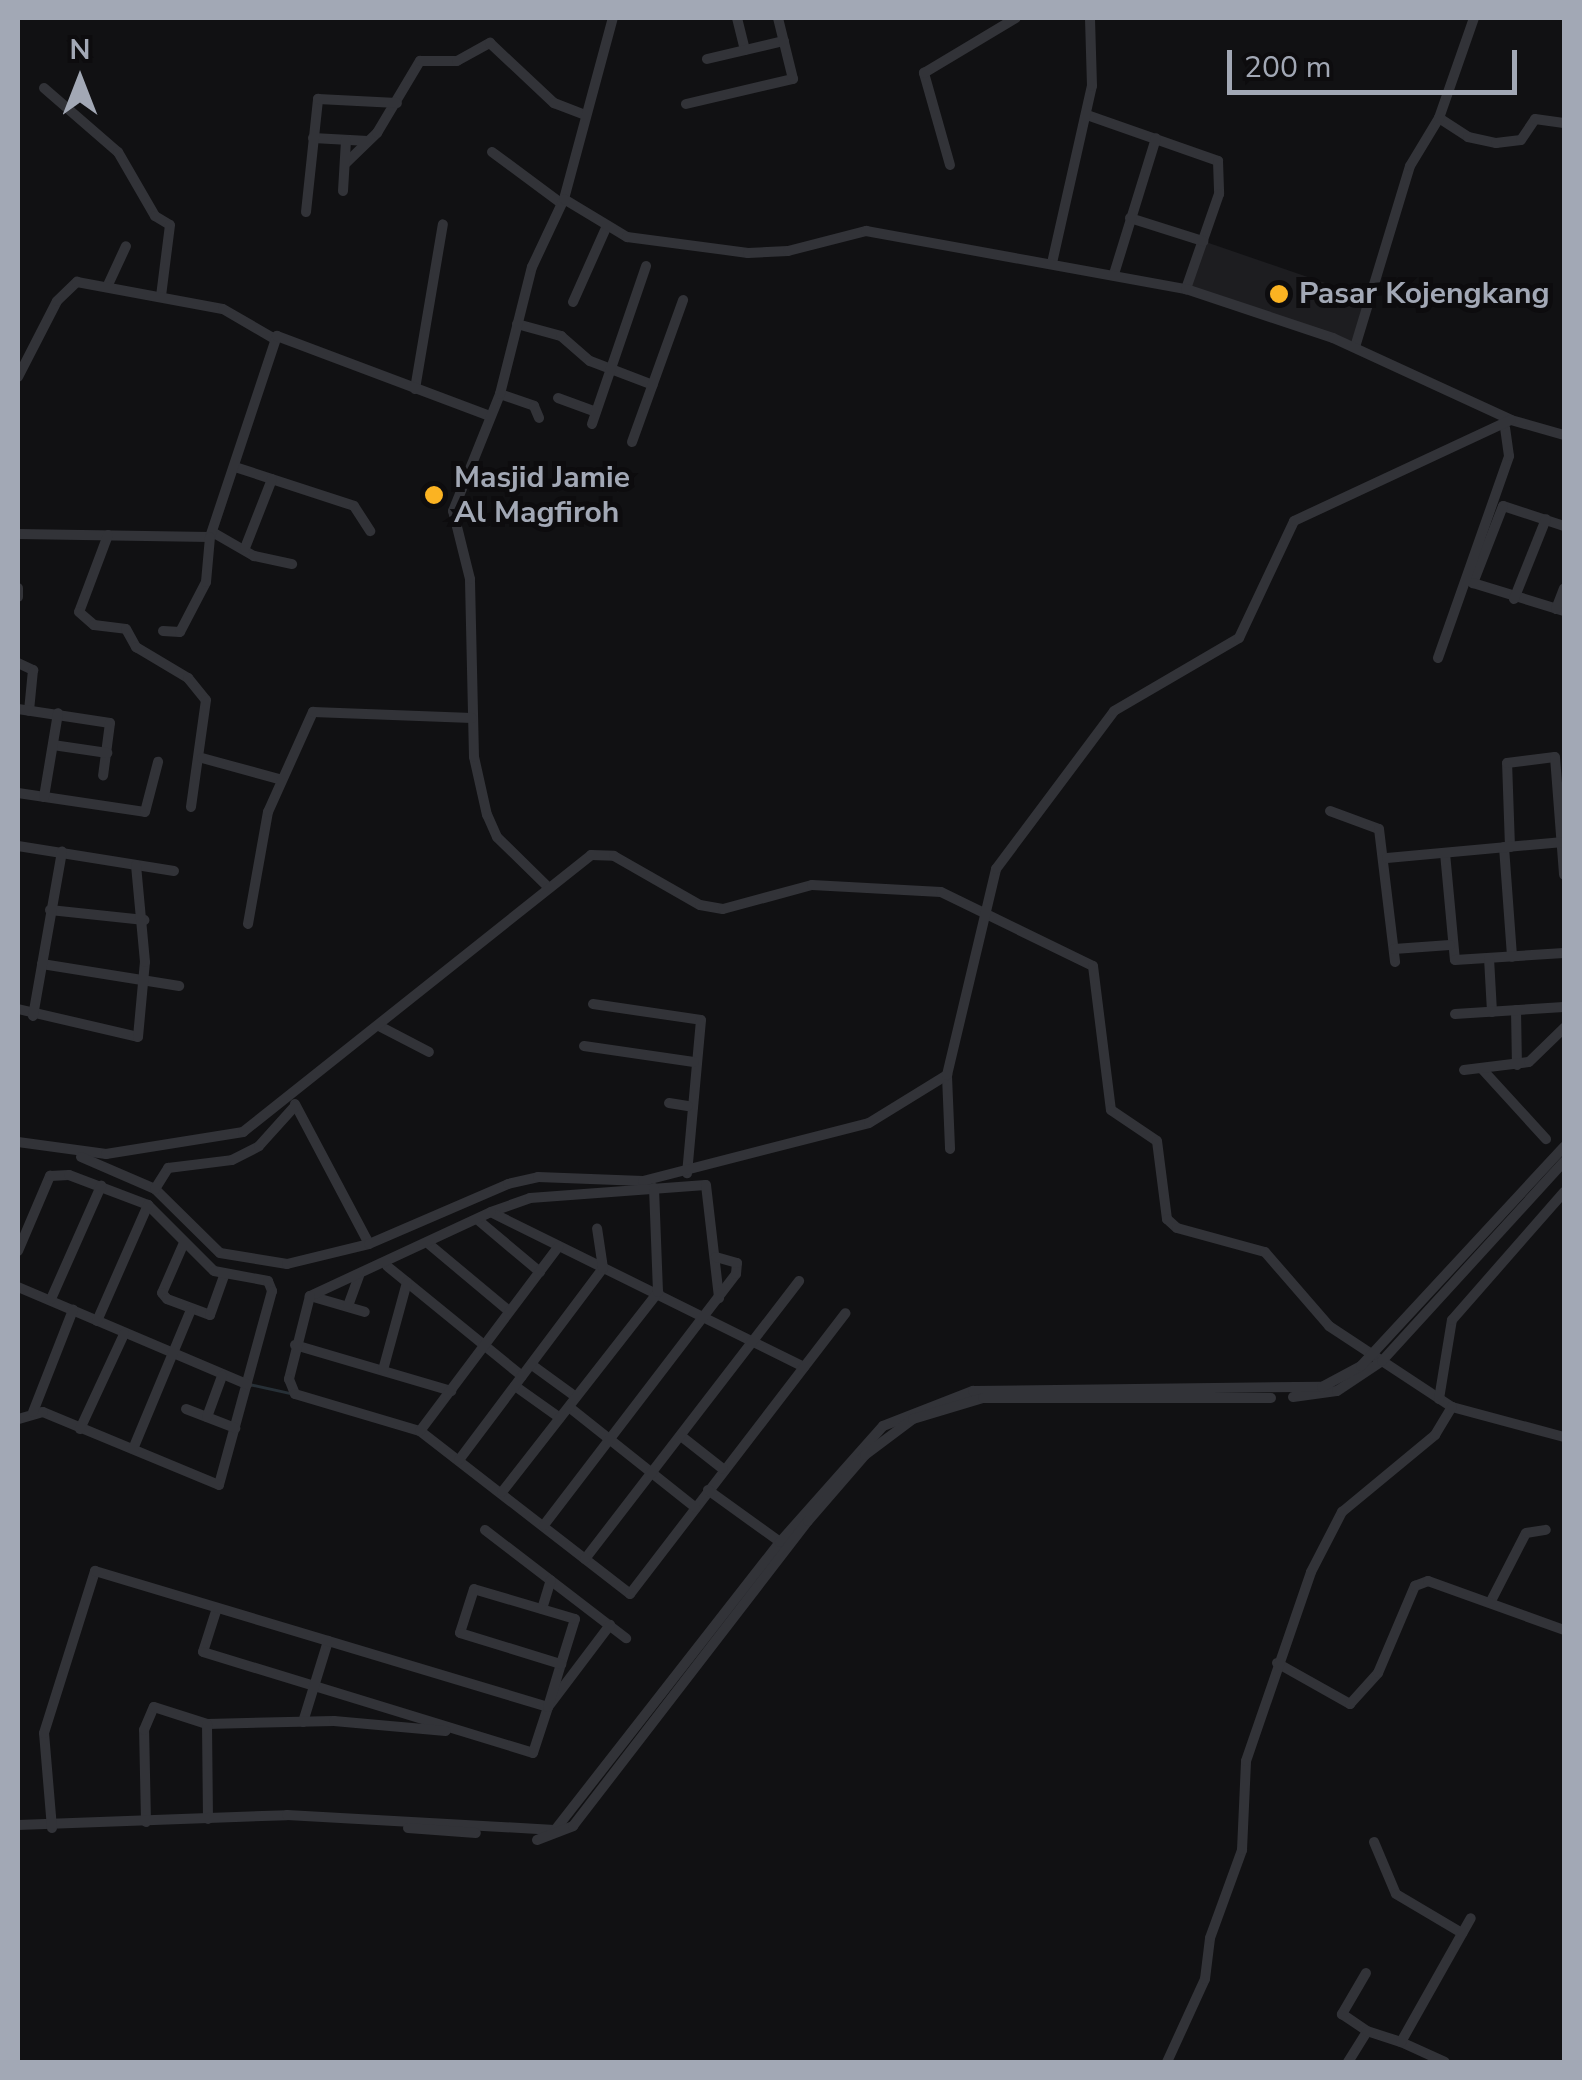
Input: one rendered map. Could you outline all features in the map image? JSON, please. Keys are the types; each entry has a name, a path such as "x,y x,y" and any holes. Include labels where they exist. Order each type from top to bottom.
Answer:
{"street":[{"path":"548,887 497,837 487,815 472,718 470,579 453,511 500,394 517,324 563,201 583,114 613,18"},
{"path":"736,18 744,50"},
{"path":"686,104 793,79 778,18"},
{"path":"950,165 924,73 1016,18"},
{"path":"1052,263 1087,115 1090,18"},
{"path":"1354,348 1410,166 1439,118 1474,18"},
{"path":"707,59 784,41"},
{"path":"344,164 368,141 396,104 420,61 457,61 490,43 554,103 583,114"},
{"path":"44,88 118,152 155,216 170,224 161,296"},
{"path":"306,212 318,99 396,104"},
{"path":"1087,115 1218,161 1218,194 1186,289"},
{"path":"1439,118 1468,137 1496,143 1520,140 1535,119 1564,123"},
{"path":"312,138 368,141"},
{"path":"1114,274 1156,138"},
{"path":"343,191 346,140"},
{"path":"492,152 606,228 748,253 866,231 1186,289 1354,348 1508,424 1564,435"},
{"path":"1130,218 1203,241"},
{"path":"415,389 443,224"},
{"path":"573,302 606,228"},
{"path":"107,287 126,246"},
{"path":"558,398 594,418 646,266"},
{"path":"18,377 68,287 107,287 234,313 273,338 490,416"},
{"path":"632,442 683,300"},
{"path":"517,324 561,336 610,370 652,385"},
{"path":"163,631 180,632 206,582 212,535 273,338"},
{"path":"500,394 534,406 540,418"},
{"path":"1438,658 1508,456 1508,424"},
{"path":"950,1149 947,1075 980,910 1044,795 1114,711 1239,638 1294,521 1508,424"},
{"path":"236,467 354,506 370,531"},
{"path":"245,548 272,479"},
{"path":"1564,526 1501,508 1473,583 1514,599 1560,610 1564,588"},
{"path":"1514,599 1546,519"},
{"path":"18,534 212,535 292,564"},
{"path":"108,535 80,616 126,630 136,647 196,684 206,700 202,758 192,807"},
{"path":"18,588 18,597"},
{"path":"18,663 32,670 23,710 110,723 103,776"},
{"path":"248,924 279,779 313,712 322,708 472,718"},
{"path":"44,797 58,714"},
{"path":"53,745 107,753"},
{"path":"1512,957 1508,759 1554,757 1562,786 1564,875"},
{"path":"202,758 279,779"},
{"path":"18,793 146,812 158,762"},
{"path":"1330,812 1379,829 1376,846 1387,858 1394,962"},
{"path":"1387,858 1563,842"},
{"path":"18,846 174,870"},
{"path":"33,1016 62,852"},
{"path":"156,1190 168,1168 232,1160 259,1146 294,1102 381,1026 548,887 601,853 700,905 724,909 852,883 941,892 1094,966 1110,1110 1156,1142 1167,1218 1191,1235 1266,1252 1329,1326 1452,1407 1564,1436"},
{"path":"1445,853 1454,960 1564,953"},
{"path":"18,1008 33,1016 138,1037 144,980 144,920 136,866"},
{"path":"50,910 144,920"},
{"path":"1394,949 1450,944"},
{"path":"1489,958 1492,1012"},
{"path":"42,964 179,986"},
{"path":"593,1004 701,1020 688,1106 687,1173"},
{"path":"1456,1014 1564,1007"},
{"path":"1516,1010 1518,1066"},
{"path":"381,1026 428,1052"},
{"path":"1464,1070 1518,1066 1547,1050 1564,1028"},
{"path":"584,1046 694,1062"},
{"path":"1482,1068 1546,1139"},
{"path":"18,1142 76,1155 156,1190 202,1241 234,1258 302,1262 369,1244 538,1177 624,1182 687,1173 869,1123 947,1075"},
{"path":"76,1155 222,1140 294,1102"},
{"path":"294,1102 369,1244"},
{"path":"669,1103 688,1106"},
{"path":"1424,1307 1564,1147"},
{"path":"18,1827 208,1818 548,1836 564,1822 860,1446 936,1400 1055,1386 1298,1392 1322,1388 1377,1357 1564,1162"},
{"path":"18,1251 50,1176 101,1186 148,1205 183,1245 224,1276 271,1286 219,1485 33,1412"},
{"path":"51,1300 101,1186"},
{"path":"719,1298 710,1187 530,1198 491,1212 388,1266 358,1274 310,1296 288,1379 296,1394 420,1431 630,1594 846,1312"},
{"path":"502,1492 658,1292 654,1188"},
{"path":"1439,1399 1452,1320 1564,1192"},
{"path":"97,1320 148,1205"},
{"path":"491,1212 804,1367"},
{"path":"478,1220 540,1272"},
{"path":"597,1228 603,1268"},
{"path":"183,1245 162,1293 191,1310 214,1312 224,1276"},
{"path":"430,1245 509,1311"},
{"path":"420,1431 559,1246"},
{"path":"578,1256 598,1248"},
{"path":"544,1526 719,1298 739,1265 716,1258"},
{"path":"388,1266 484,1346 560,1418"},
{"path":"459,1460 603,1268"},
{"path":"348,1306 358,1274"},
{"path":"383,1370 407,1282"},
{"path":"585,1559 799,1282"},
{"path":"19,1293 51,1300 247,1384"},
{"path":"310,1296 365,1312"},
{"path":"18,1420 33,1412 73,1310"},
{"path":"132,1449 191,1310"},
{"path":"80,1429 124,1334"},
{"path":"295,1345 450,1392"},
{"path":"532,1365 611,1440 696,1508"},
{"path":"206,1417 222,1376"},
{"path":"1168,2062 1194,2012 1242,1850 1240,1787 1277,1662 1342,1512 1435,1434 1452,1407"},
{"path":"186,1408 234,1428"},
{"path":"681,1436 723,1470"},
{"path":"708,1490 784,1545"},
{"path":"485,1530 626,1638"},
{"path":"1491,1601 1526,1534 1546,1530"},
{"path":"52,1825 44,1733 95,1571 548,1707"},
{"path":"542,1609 550,1580"},
{"path":"1277,1662 1350,1704 1378,1672 1418,1584 1491,1601 1564,1630"},
{"path":"217,1608 204,1652 533,1753 562,1664 575,1619 474,1589 460,1633 562,1664"},
{"path":"548,1707 610,1625"},
{"path":"302,1722 328,1641"},
{"path":"146,1820 144,1730 154,1706 207,1724 302,1722 468,1733"},
{"path":"207,1724 208,1818"},
{"path":"1374,1842 1396,1894 1462,1934"},
{"path":"1401,2042 1471,1918"},
{"path":"1366,1972 1342,2014 1367,2031 1445,2062"},
{"path":"1348,2062 1367,2031"}],"shaded area":[{"name":"Pasar Kojengkang","path":"1203,241 1371,299 1355,347 1186,289"}],"waterway":[{"path":"249,1384 290,1393"}],"place":[{"name":"Pasar Kojengkang","path":"1279,294"},
{"name":"Masjid Jamie Al Magfiroh","path":"434,495"}]}
